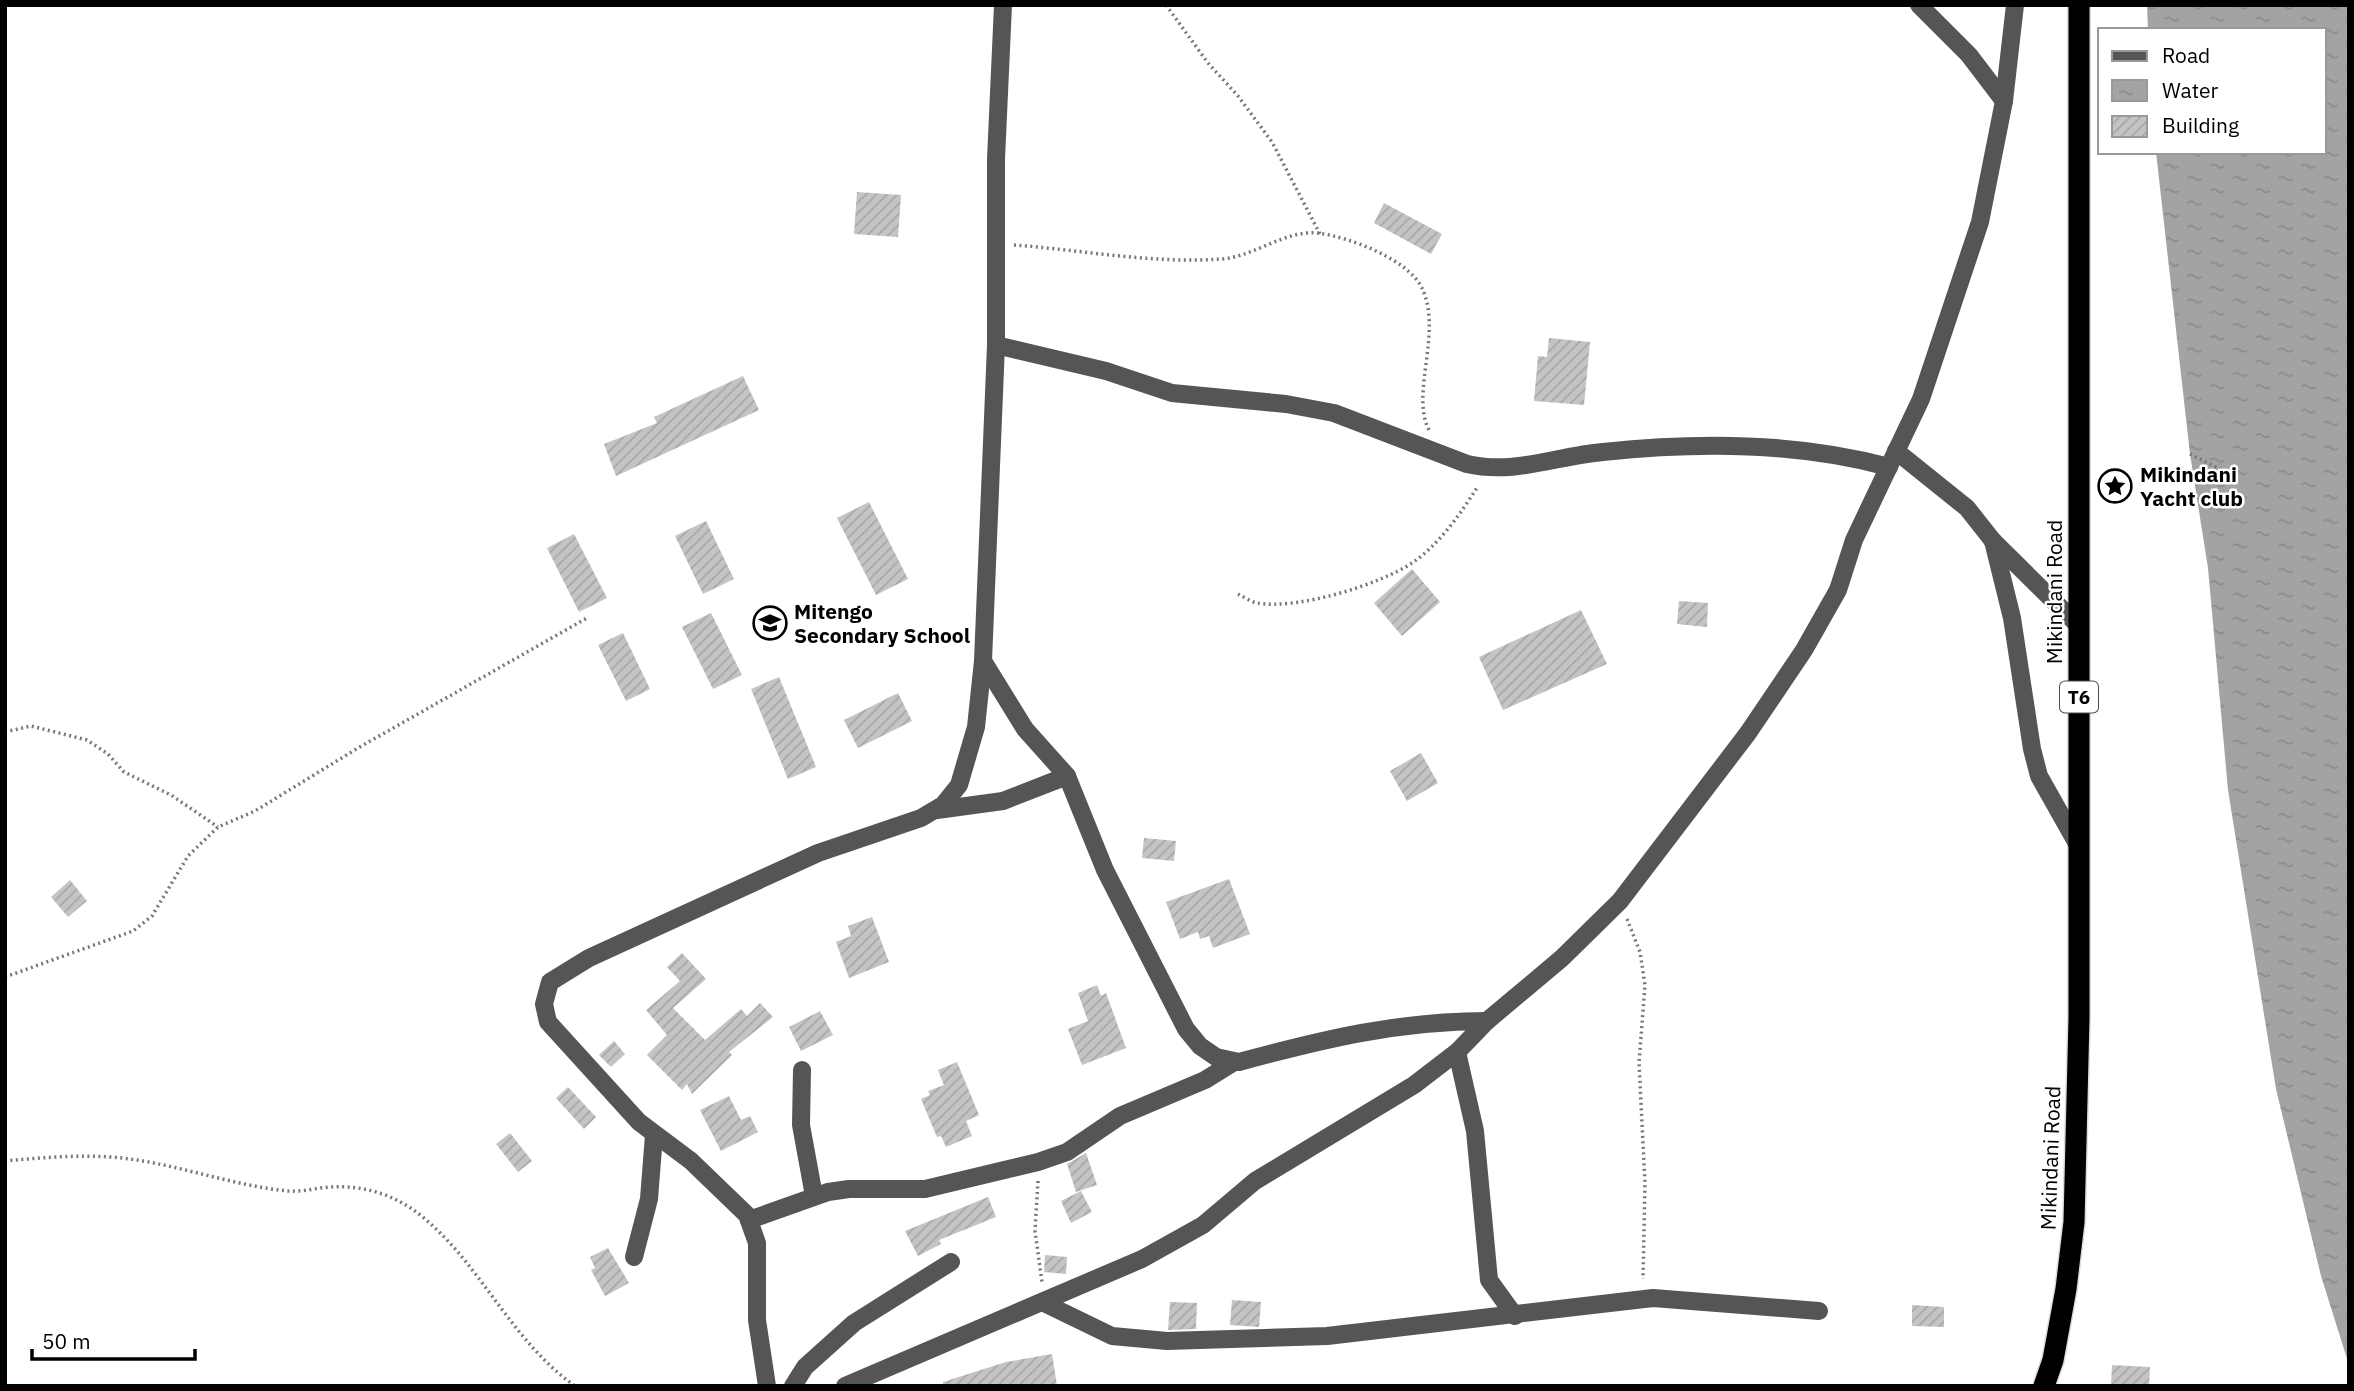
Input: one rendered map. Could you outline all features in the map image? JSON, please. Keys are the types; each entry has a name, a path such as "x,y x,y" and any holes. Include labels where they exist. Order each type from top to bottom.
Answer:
{"highway":[{"name":"Mikindani Road","path":"2044,1386 2053,1360 2066,1289 2074,1222 2079,847 2080,5"}],"street":[{"path":"937,810 959,785 969,758 980,705 996,345 996,159 1003,5"},
{"path":"1919,5 1969,55 2004,102"},
{"path":"845,1386 1142,1259 1203,1224 1255,1181 1414,1085 1457,1052 1488,1021 1562,958 1620,901 1748,733 1816,632 1838,590 1854,540 1921,398 1969,259 1994,163 2015,5"},
{"path":"996,345 1105,371 1172,393 1286,404 1334,413 1444,456 1489,469 1524,467 1595,452 1704,447 1799,449 1893,459 1967,508 1993,541 2078,625"},
{"path":"1993,541 2012,618 2032,749 2039,776 2079,847"},
{"path":"983,661 1026,729 1067,776 1105,870 1186,1029 1208,1053 1221,1060 1234,1062"},
{"path":"766,1386 757,1320 757,1243 750,1220 729,1195 654,1135 548,1022 544,1004 550,982 589,958 818,853 937,810 1003,801 1067,776"},
{"path":"750,1220 814,1196 849,1189 918,1190 1038,1162 1067,1152 1120,1116 1205,1080 1234,1062 1391,1026 1488,1021"},
{"path":"1457,1052 1475,1131 1489,1280 1515,1316"},
{"path":"802,1070 801,1125 814,1196"},
{"path":"634,1257 649,1199 654,1135"},
{"path":"793,1386 805,1367 854,1323 951,1262"},
{"path":"1044,1303 1112,1336 1167,1341 1327,1336 1642,1299 1819,1311"}],"path":[{"path":"1167,5 1208,63 1272,142 1320,234"},
{"path":"996,243 1118,255 1222,259 1296,236 1320,234 1394,258 1411,272 1422,288 1427,303 1430,339 1424,410 1426,425 1444,456"},
{"path":"2190,454 2234,476"},
{"path":"1238,594 1257,603 1325,598 1388,576 1412,563 1436,542 1489,469"},
{"path":"5,977 120,937 144,924 160,904 179,867 218,827 255,811 358,748 587,618"},
{"path":"5,732 31,726 87,740 108,754 124,772 171,795 218,827"},
{"path":"1620,901 1640,952 1645,985 1639,1063 1645,1183 1642,1299"},
{"path":"5,1161 61,1157 136,1160 232,1182 290,1191 332,1187 379,1192 400,1201 438,1231 537,1355 575,1386"},
{"path":"1038,1162 1035,1231 1044,1303"}],"water":[{"path":"2147,5 2349,5 2349,1365 2321,1276 2276,1089 2228,790 2208,568 2190,454 2156,154 2326,154 2326,28 2148,28"}],"building":[{"path":"857,192 901,195 898,237 854,234"},
{"path":"1384,203 1442,234 1431,254 1374,223"},
{"path":"1549,338 1590,342 1584,405 1534,401 1538,356 1547,357"},
{"path":"743,376 759,410 616,476 604,444 657,423 654,417"},
{"path":"869,502 908,579 876,595 837,518"},
{"path":"706,521 734,579 703,594 675,536"},
{"path":"574,534 607,598 579,612 547,548"},
{"path":"1412,569 1440,602 1402,636 1374,603"},
{"path":"1679,601 1708,603 1707,627 1677,624"},
{"path":"1581,610 1607,664 1503,710 1479,657"},
{"path":"711,613 742,675 713,689 682,627"},
{"path":"623,633 650,689 626,701 598,645"},
{"path":"779,677 816,767 788,779 751,689"},
{"path":"898,693 912,721 858,748 844,720"},
{"path":"1421,753 1438,783 1407,801 1390,771"},
{"path":"1144,838 1176,841 1174,861 1142,858"},
{"path":"1229,879 1250,934 1213,948 1209,936 1200,939 1198,932 1180,939 1166,902"},
{"path":"70,880 87,901 68,917 51,897"},
{"path":"872,917 889,962 849,978 836,942 851,936 848,926"},
{"path":"682,953 706,979 673,1008 705,1040 741,1009 747,1016 760,1003 773,1017 729,1052 732,1055 692,1094 687,1084 682,1090 647,1055 667,1035 646,1010 680,981 667,967"},
{"path":"1097,985 1101,996 1106,993 1126,1048 1082,1065 1068,1029 1088,1021 1078,993"},
{"path":"820,1011 833,1035 801,1051 789,1027"},
{"path":"614,1041 625,1054 611,1067 599,1055"},
{"path":"957,1062 979,1115 966,1121 972,1136 946,1147 941,1136 937,1137 921,1099 930,1095 928,1091 944,1085 938,1070"},
{"path":"568,1087 596,1117 584,1129 556,1098"},
{"path":"729,1096 741,1120 750,1116 758,1132 721,1151 700,1110"},
{"path":"510,1133 532,1161 518,1172 496,1144"},
{"path":"1086,1153 1097,1185 1076,1192 1067,1164"},
{"path":"1081,1191 1092,1212 1071,1223 1061,1201"},
{"path":"988,1197 996,1217 939,1240 941,1244 918,1256 905,1231"},
{"path":"608,1248 629,1283 605,1296 591,1270 595,1268 590,1257"},
{"path":"1045,1255 1067,1257 1066,1274 1044,1272"},
{"path":"1232,1300 1261,1302 1259,1327 1230,1325"},
{"path":"1170,1302 1197,1303 1196,1329 1168,1330"},
{"path":"1912,1305 1944,1307 1944,1327 1912,1326"},
{"path":"1052,1354 1057,1386 943,1386 943,1382 1006,1362"},
{"path":"2112,1365 2150,1367 2149,1386 2111,1386"}],"place":[{"name":"Mikindani Yacht club","path":"2115,486"},
{"name":"Mitengo Secondary School","path":"770,623"}]}
